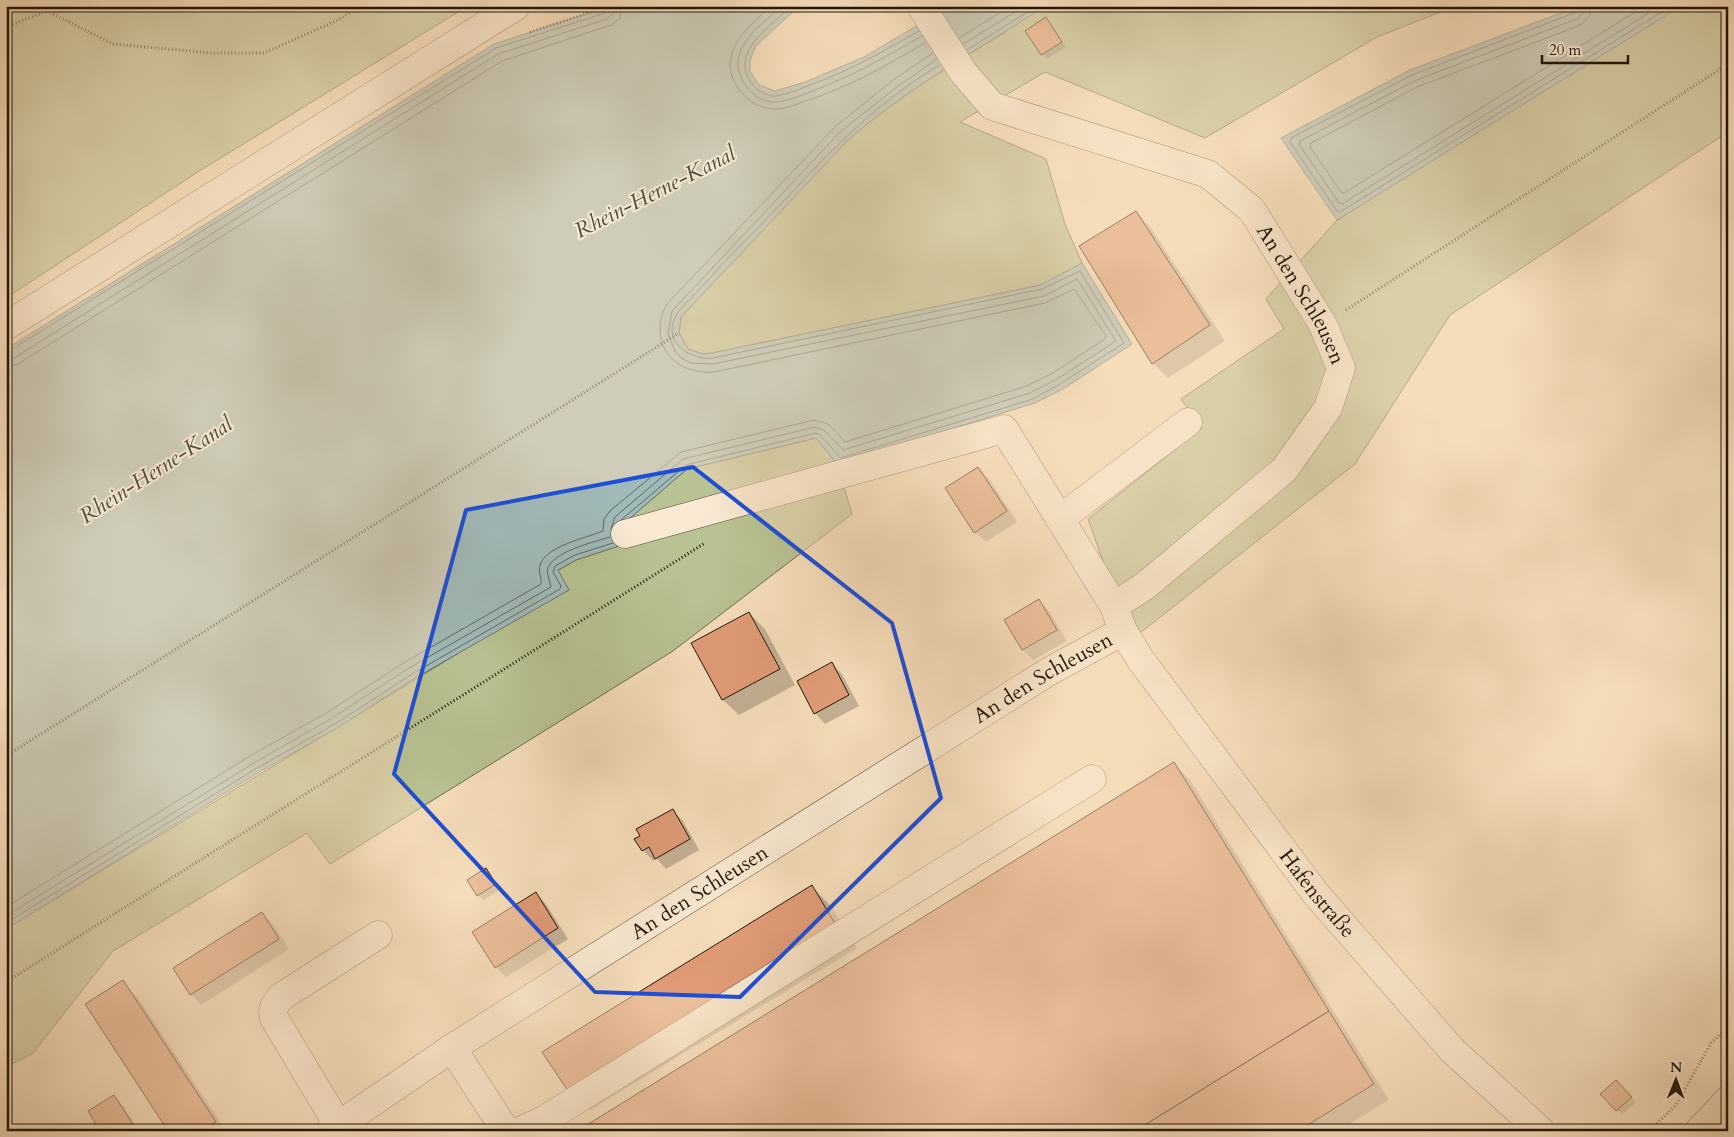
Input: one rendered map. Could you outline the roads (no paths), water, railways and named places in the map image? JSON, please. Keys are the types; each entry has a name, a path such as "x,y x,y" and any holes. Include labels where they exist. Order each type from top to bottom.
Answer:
{"main road":[{"path":"1699,1131 1728,1100"}],"street":[{"path":"6,326 516,6"},
{"name":"An den Schleusen","path":"334,1128 452,1048 1048,672 1123,631 1114,606 1145,586 1284,470 1328,408 1341,368 1323,325 1252,210 1208,174 992,106 963,72 922,8"},
{"path":"1060,520 1188,422"},
{"path":"625,534 1004,430 1114,606"},
{"name":"Hafenstraße","path":"1123,631 1140,659 1316,894 1452,1050 1541,1131"},
{"path":"520,1131 544,1120 749,995 1092,779"},
{"path":"334,1128 274,1018 273,1010 279,999 284,995 378,935"},
{"path":"452,1048 506,1131"}],"water":[{"name":"Rhein-Herne-Kanal","path":"610,6 799,6 755,47 750,61 750,71 759,85 775,91 805,82 864,57 950,6 1046,6 920,86 848,140 681,317 679,333 688,349 703,354 712,353 1041,285 1082,263 1132,344 1063,389 1035,403 837,464 816,438 687,469 622,525 628,543 576,560 558,570 569,590 415,678 337,728 259,772 6,929 6,349 494,44"},
{"path":"1579,6 1681,6 1337,220 1281,138 1410,70"}]}
